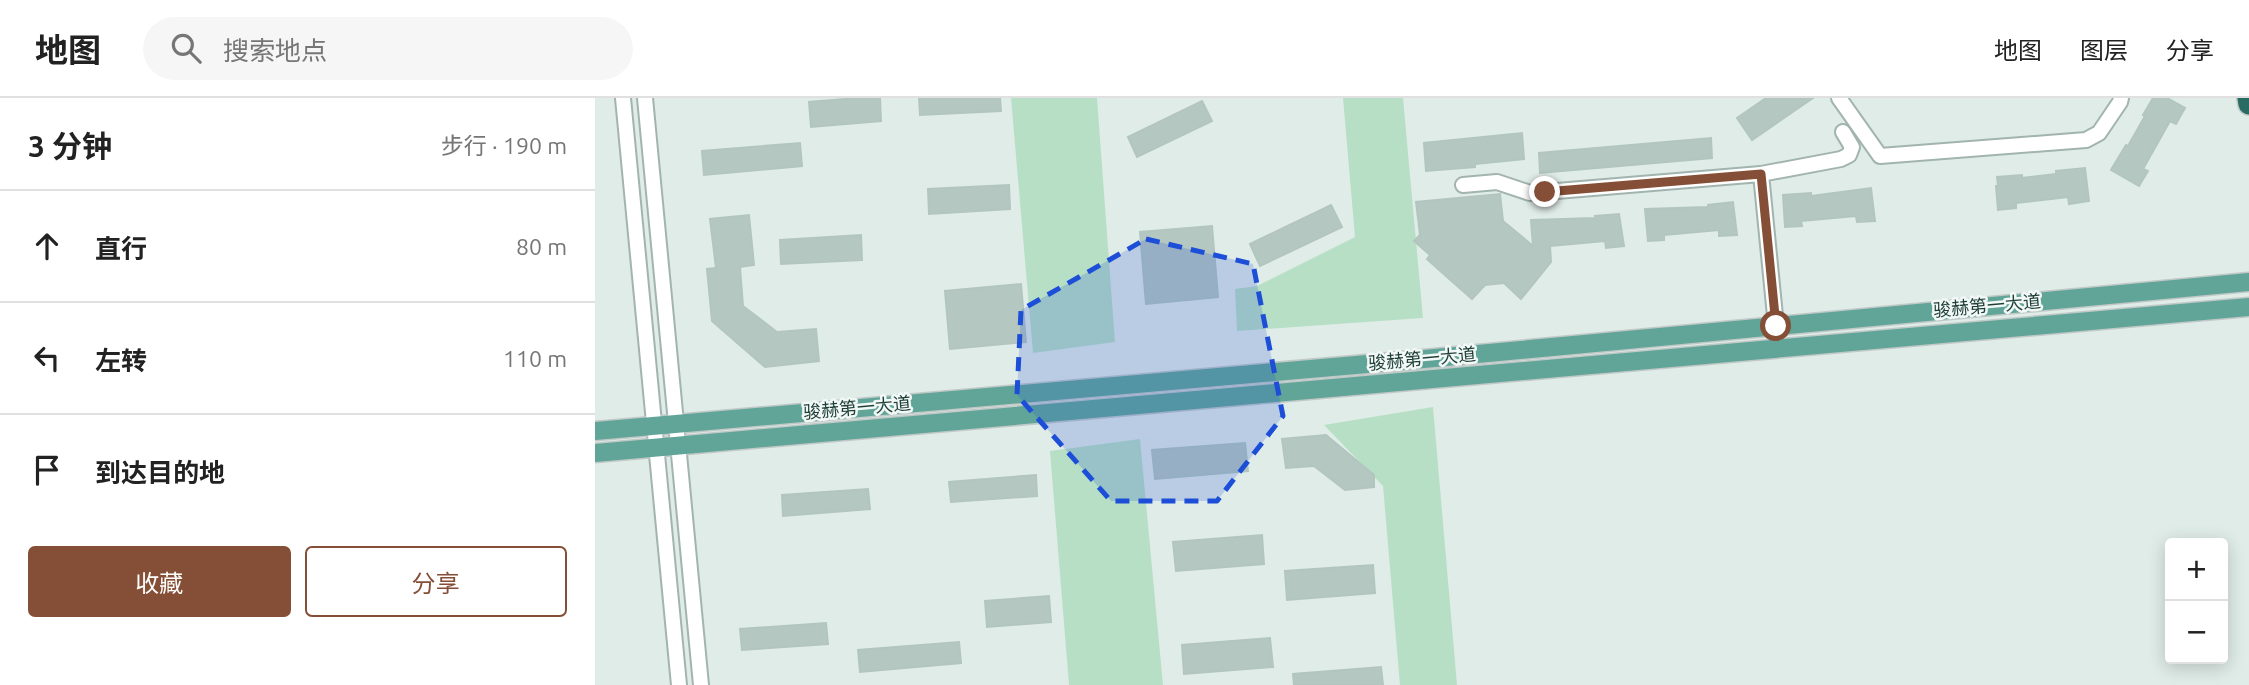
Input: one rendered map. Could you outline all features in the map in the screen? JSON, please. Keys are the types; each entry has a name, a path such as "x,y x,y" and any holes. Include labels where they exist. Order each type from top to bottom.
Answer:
{"highway":[{"path":"2248,98 2249,104"}],"main road":[{"name":"骏赫第一大道","path":"595,431 2249,282"},
{"name":"骏赫第一大道","path":"595,453 2249,307"}],"street":[{"path":"623,98 679,685"},
{"path":"645,98 701,685"},
{"path":"1839,98 1880,156 2086,140 2099,133 2121,98"},
{"path":"1463,185 1497,182 1530,193 1761,174 1841,159 1849,155 1852,147 1843,132"},
{"path":"1761,174 1776,326"}],"highlighted area":[{"path":"1146,239 1253,264 1283,416 1217,501 1111,501 1017,395 1021,310"}],"green space":[{"path":"1011,98 1097,98 1115,342 1033,353"},
{"path":"1343,98 1403,98 1423,318 1237,331 1235,289 1257,286 1355,237"},
{"path":"1433,407 1457,685 1400,685 1383,486 1324,425"},
{"path":"1140,439 1163,685 1069,685 1050,451"}],"building":[{"path":"880,98 881,121 811,127 809,102"},
{"path":"919,98 1000,98 1001,111 920,115"},
{"path":"1766,98 1813,98 1752,140 1737,118"},
{"path":"2153,98 2167,98 2185,108 2176,124 2170,121 2143,169 2148,171 2139,186 2111,170 2126,145 2128,146"},
{"path":"1202,101 1212,121 1137,157 1128,137"},
{"path":"1522,133 1524,159 1426,171 1424,143"},
{"path":"1711,138 1712,158 1540,173 1539,153"},
{"path":"800,143 802,166 704,175 702,151"},
{"path":"2085,168 2089,201 2069,204 2068,197 2016,203 2016,208 1998,210 1997,177 2022,175 2022,178"},
{"path":"1009,185 1010,209 929,214 928,189"},
{"path":"1871,188 1875,221 1857,222 1856,216 1801,221 1802,226 1785,227 1783,195 1811,193 1811,196"},
{"path":"1500,194 1503,221 1533,246 1531,220 1595,218 1619,214 1624,246 1606,248 1605,241 1550,246 1551,262 1521,299 1504,283 1485,285 1472,299 1427,259 1430,255 1414,241 1420,235 1416,202"},
{"path":"1733,202 1737,235 1719,236 1719,230 1664,235 1664,240 1648,241 1645,209 1708,207"},
{"path":"1331,205 1342,227 1260,266 1250,244"},
{"path":"749,215 754,265 740,267 743,306 777,332 816,329 819,361 765,367 712,321 707,269 716,268 710,219"},
{"path":"1212,226 1218,297 1146,304 1140,232"},
{"path":"861,235 862,260 781,264 780,240"},
{"path":"1021,284 1026,342 950,349 945,291"},
{"path":"1326,435 1374,475 1374,487 1345,490 1314,466 1286,468 1282,439"},
{"path":"1245,443 1248,471 1155,479 1152,450"},
{"path":"1036,475 1037,496 951,502 949,482"},
{"path":"868,489 870,509 783,516 782,495"},
{"path":"1262,535 1264,564 1176,571 1173,542"},
{"path":"1373,565 1375,593 1287,600 1285,571"},
{"path":"1049,596 1051,622 987,627 985,601"},
{"path":"826,623 828,644 742,650 740,629"},
{"path":"1270,638 1273,667 1184,674 1182,645"},
{"path":"959,642 961,663 860,672 858,650"},
{"path":"1381,667 1383,685 1294,685 1293,674"}],"route":[{"path":"1545,192 1761,174 1776,326"}]}
